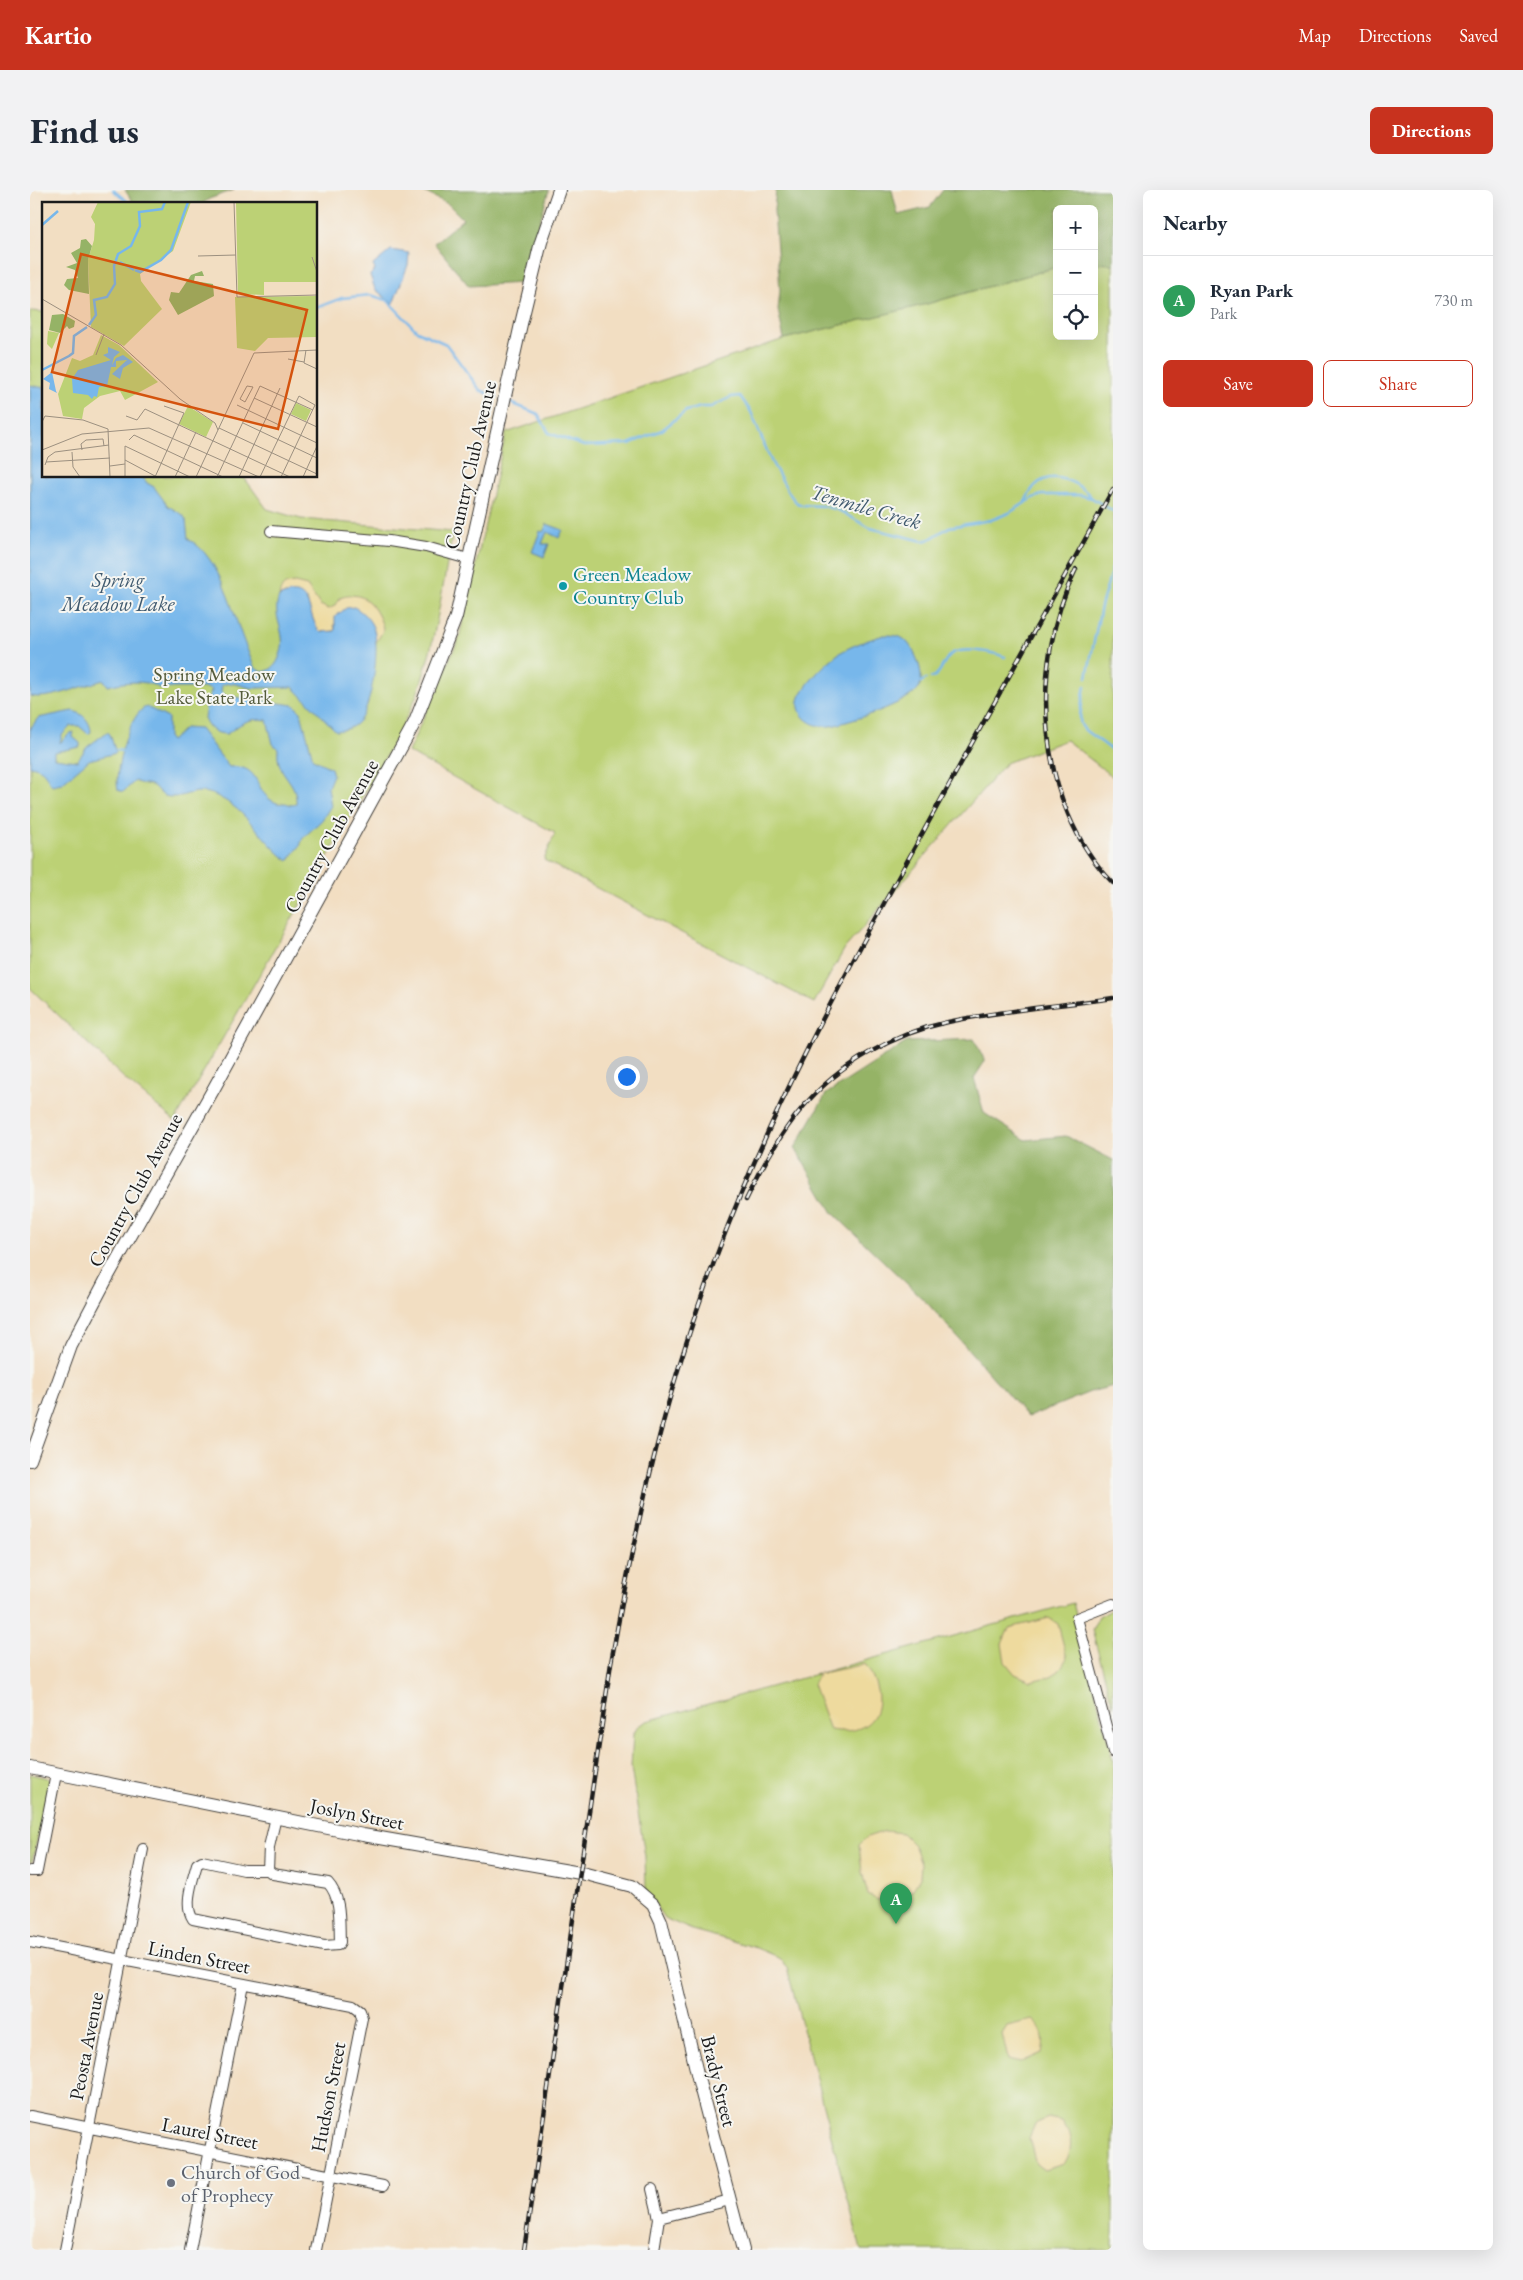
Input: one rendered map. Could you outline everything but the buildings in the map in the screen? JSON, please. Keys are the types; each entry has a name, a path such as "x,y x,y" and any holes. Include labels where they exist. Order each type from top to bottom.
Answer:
{"street":[{"name":"Country Club Avenue","path":"30,1460 72,1346 108,1276 213,1090 415,722 456,618 521,324 542,242 559,190"},
{"path":"271,531 389,541 426,547 468,560"},
{"path":"1110,1605 1077,1618 1113,1752"},
{"name":"Joslyn Street","path":"30,1768 435,1848 581,1873 632,1886 653,1904 661,1921"},
{"path":"30,1871 37,1871 56,1774"},
{"path":"268,1870 269,1846 276,1817"},
{"name":"Peosta Avenue","path":"65,2250 143,1849"},
{"path":"202,1861 244,1870 268,1870 273,1874 328,1883 333,1889 337,1901 340,1942 338,1945 324,1946 193,1919 189,1913 193,1880 197,1864 202,1861"},
{"name":"Brady Street","path":"661,1921 743,2250"},
{"name":"Linden Street","path":"30,1942 353,2005 360,2010"},
{"path":"190,2250 243,1984"},
{"name":"Hudson Street","path":"316,2250 362,2018 360,2010"},
{"name":"Laurel Street","path":"30,2116 210,2150 383,2186"},
{"path":"652,2189 658,2218 654,2250"},
{"path":"658,2218 730,2200"}],"green space":[{"path":"125,190 234,190 205,202 133,202"},
{"path":"420,190 549,190 522,283 469,286 434,243 463,219 448,204"},
{"path":"776,190 892,190 898,215 930,207 943,190 1113,190 1113,264 1098,263 1098,205 1053,205 1053,268 927,304 784,339 778,310 780,290 774,210"},
{"name":"Green Meadow Country Club","path":"1098,263 1113,264 1113,777 1066,740 1006,763 845,948 814,1003 544,860 555,833 408,752 459,638 506,433 784,339 927,304 1053,268 1053,340 1098,340"},
{"name":"Spring Meadow Lake State Park","path":"30,311 42,312 42,478 244,478 267,509 301,519 453,532 427,664 410,711 386,756 175,1121 126,1080 30,988"},
{"path":"974,1039 985,1061 974,1078 984,1113 1026,1140 1066,1136 1113,1160 1113,1386 1090,1392 1028,1417 929,1305 833,1213 795,1148 826,1094 907,1042"},
{"path":"1073,1603 1113,1761 1113,2250 861,2250 787,1968 780,1958 754,1947 692,1930 664,1918 646,1891 645,1856 631,1768 633,1735 638,1726 647,1721"},
{"path":"1113,1608 1113,1707 1092,1630 1099,1616"},
{"path":"30,1774 48,1778 50,1783 32,1862 30,1862"}],"sand":[{"path":"295,583 307,586 320,605 329,609 336,605 340,598 346,596 358,596 367,600 380,618 383,630 375,644 375,635 334,624 335,631 321,632 316,629 307,600 285,594 279,597 284,586"},
{"path":"1049,1618 1058,1624 1067,1658 1059,1671 1051,1676 1031,1681 1015,1674 1005,1662 1002,1644 1009,1628"},
{"path":"865,1664 873,1677 877,1690 878,1702 875,1713 869,1722 860,1728 847,1731 830,1730 813,1684 818,1674"},
{"path":"885,1831 902,1833 914,1845 921,1864 920,1878 912,1891 878,1900 868,1895 862,1872 859,1845 867,1837"},
{"path":"1032,2020 1039,2027 1043,2035 1042,2053 1022,2062 1008,2059 1002,2034 1007,2026"},
{"path":"1048,2118 1062,2121 1070,2137 1070,2148 1064,2164 1044,2170 1036,2164 1029,2138 1035,2124"}],"water":[{"path":"391,250 409,253 408,265 393,304 375,289 370,275 375,270 373,265"},
{"name":"Spring Meadow Lake","path":"30,385 42,388 42,478 143,478 154,487 168,506 183,515 186,520 188,539 199,547 217,573 225,588 251,660 257,669 263,672 272,668 277,663 281,651 282,635 277,605 279,597 290,593 298,593 304,598 313,620 321,632 335,631 335,617 346,608 354,607 369,620 376,639 373,679 367,706 357,723 344,730 336,731 293,687 252,688 231,684 222,685 221,691 226,696 294,705 301,712 313,759 331,768 333,775 328,787 331,806 322,820 303,838 300,846 288,861 237,809 217,796 209,793 195,792 177,797 165,796 153,786 135,781 123,792 118,790 118,771 124,743 135,719 141,710 147,707 168,718 168,737 171,741 185,728 200,729 229,767 240,767 248,770 269,799 278,803 296,804 294,789 280,765 278,749 273,744 267,720 250,720 227,734 216,732 210,728 204,718 207,701 212,690 206,688 159,688 141,682 120,683 108,686 104,680 47,696 30,696"},
{"path":"547,524 563,530 559,538 547,532 542,544 549,544 544,557 532,552 540,531 543,532"},
{"path":"884,635 900,637 913,650 919,663 921,678 918,689 905,699 884,709 832,726 817,725 806,720 800,710 799,699 818,672 843,651"},
{"path":"72,711 79,713 85,718 91,728 91,732 88,734 79,726 71,726 62,735 60,743 70,733 74,732 73,737 80,743 80,747 54,752 54,758 77,761 87,747 107,732 110,734 116,753 89,760 62,783 52,785 42,771 30,766 30,729 38,718"}],"waterway":[{"name":"Tenmile Creek","path":"113,190 128,202"},
{"name":"Tenmile Creek","path":"318,307 342,298 370,295 387,300 417,331 446,344 480,390 497,397"},
{"name":"Tenmile Creek","path":"511,403 538,414 549,433 584,446 629,444 662,430 686,411 701,407 711,407 731,397 740,396 751,412 772,463 797,503 838,510 870,528 923,541 930,539 949,527 991,520 1009,513 1033,498 1042,495 1080,495 1092,498 1113,511"},
{"path":"1025,502 1034,487 1043,480 1050,478 1058,478 1073,483 1081,487 1092,498"},
{"path":"1087,677 1101,606 1113,566"},
{"path":"931,678 939,672 948,657 959,651 992,653 1005,657"},
{"path":"921,682 926,679"},
{"path":"1085,686 1080,713 1082,726 1113,751"},
{"path":"116,750 122,751"}],"railway":[{"path":"524,2250 620,1612 630,1560 667,1407 698,1307 759,1151 808,1048 888,895 1113,489"},
{"path":"1076,569 1061,607 1051,647 1046,690 1048,732 1055,774 1068,814 1087,851 1113,883"},
{"path":"746,1200 758,1175 786,1129 803,1107 833,1078 869,1053 908,1034 948,1022 1009,1011 1113,998"}],"place":[{"name":"Green Meadow Country Club","path":"563,586"},
{"name":"Ryan Park","path":"896,1924"},
{"name":"Church of God of Prophecy","path":"171,2183"}]}
